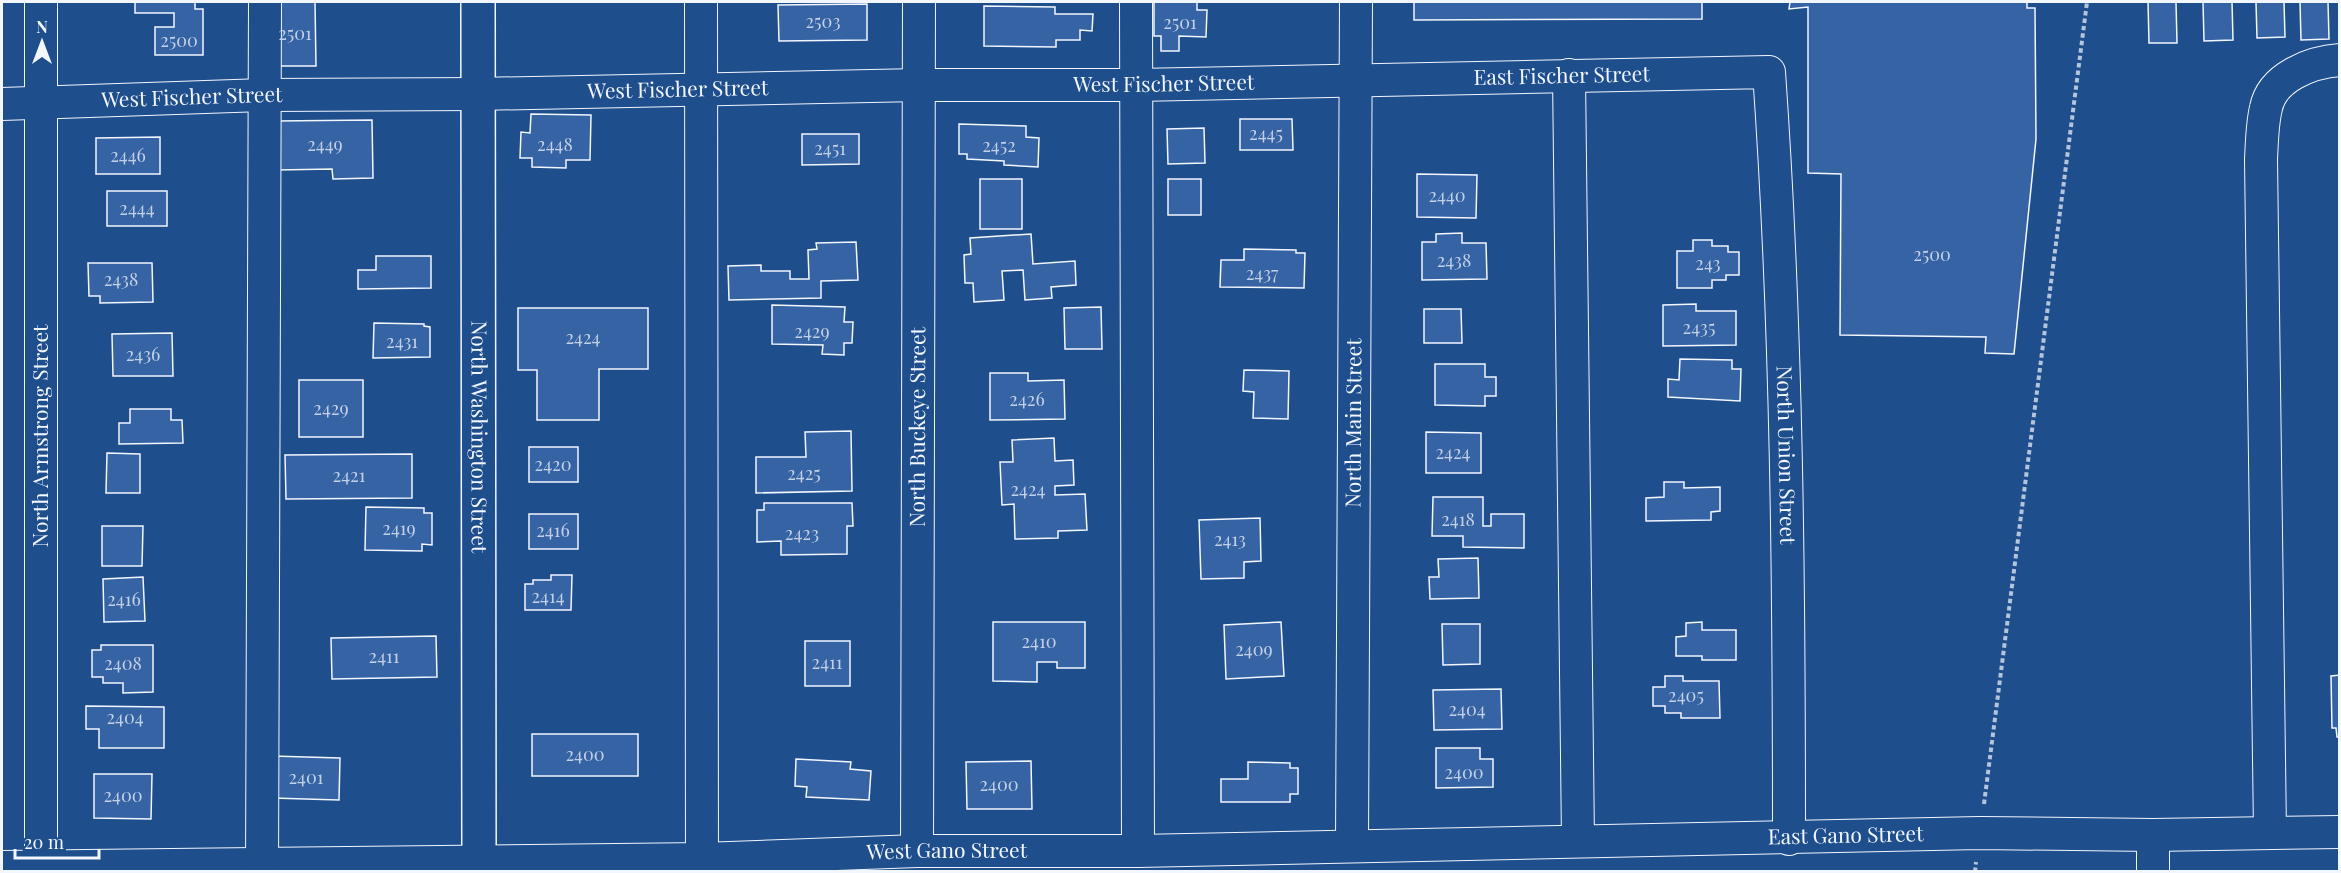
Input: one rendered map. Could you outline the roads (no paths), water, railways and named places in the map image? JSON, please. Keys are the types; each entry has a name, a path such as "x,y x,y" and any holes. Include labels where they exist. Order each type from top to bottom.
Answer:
{"main road":[{"name":"North Washington Street","path":"478,2 479,866"}],"street":[{"name":"North Armstrong Street","path":"41,2 41,869"},
{"path":"262,868 265,2"},
{"path":"701,2 702,865"},
{"name":"North Buckeye Street","path":"900,858 919,85 919,2"},
{"path":"1136,2 1138,850"},
{"name":"North Main Street","path":"1352,846 1356,2"},
{"path":"2270,833 2261,159 2266,106 2275,90 2293,73 2340,60"},
{"name":"East Fischer Street","path":"1355,79 1769,72"},
{"name":"North Union Street","path":"1769,72 1780,234 1787,549 1789,839"},
{"path":"1569,75 1578,841"},
{"name":"West Fischer Street","path":"2,104 266,95 478,94 919,85 1137,85 1355,79"},
{"name":"East Gano Street","path":"1352,846 1789,839 1980,833 2152,835 2340,832"},
{"path":"2152,835 2152,872"},
{"name":"West Gano Street","path":"2,867 41,869 702,865 900,858 1081,861 1138,850 1268,860 1352,846"}]}
